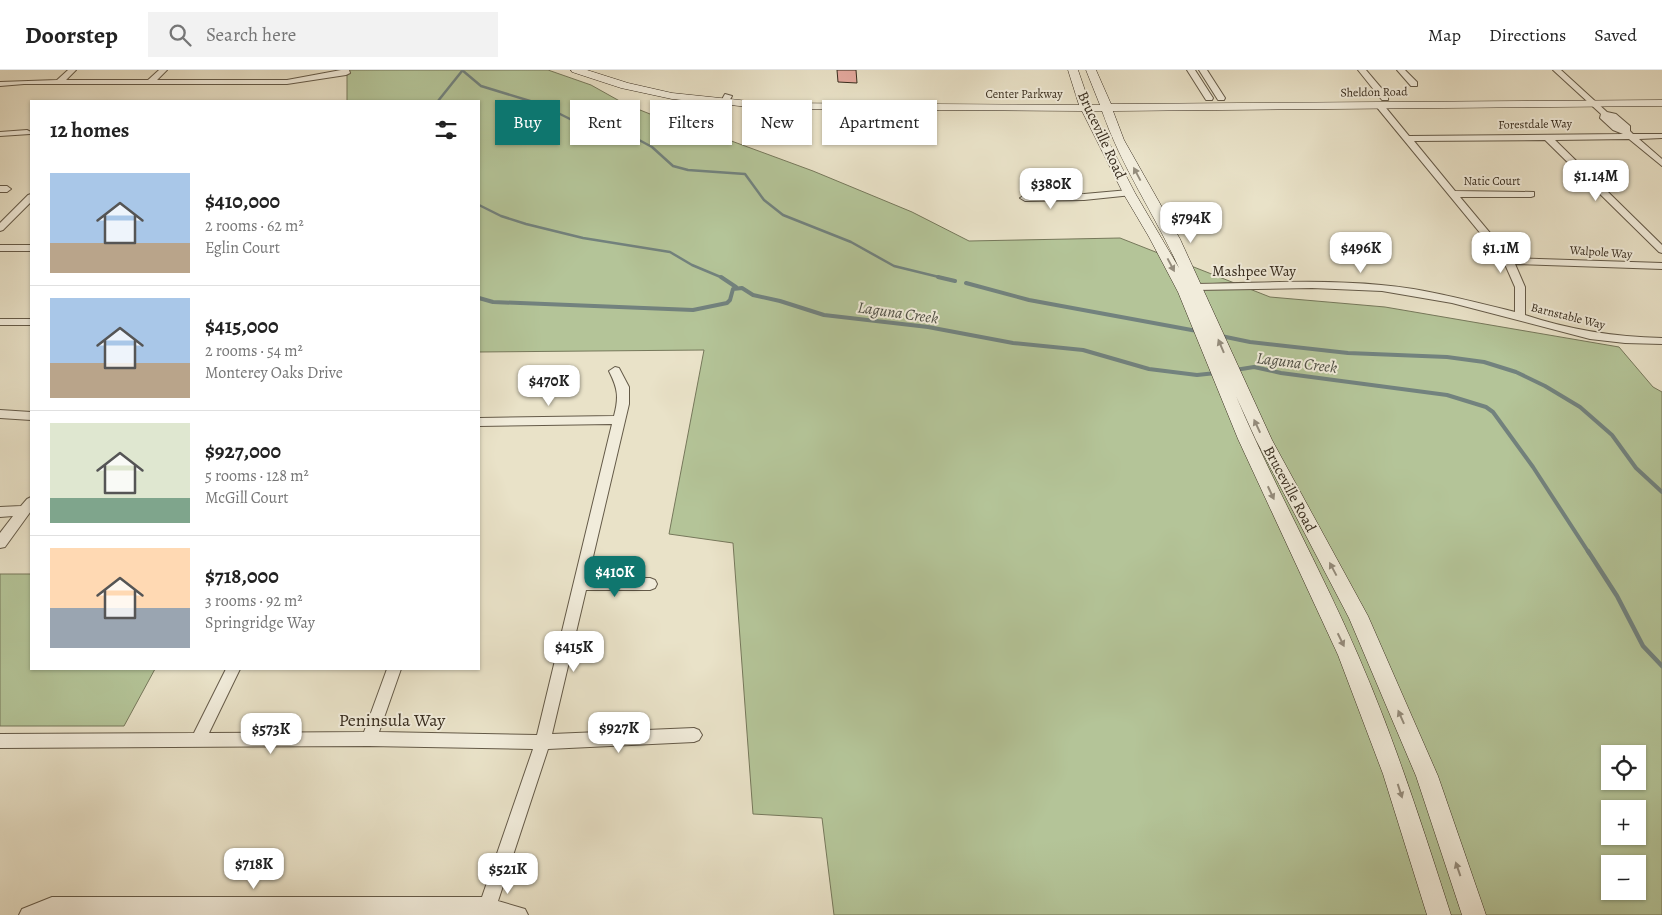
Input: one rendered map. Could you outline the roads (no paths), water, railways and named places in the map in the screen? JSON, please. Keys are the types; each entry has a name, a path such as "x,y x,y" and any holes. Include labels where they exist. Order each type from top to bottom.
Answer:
{"main road":[{"name":"Center Parkway","path":"576,70 640,90 726,99 886,99 1085,103"},
{"name":"Center Parkway","path":"599,70 712,98"},
{"name":"Bruceville Road","path":"1073,70 1085,103 1129,193 1197,306 1231,385 1264,440 1358,616 1427,776 1474,915"},
{"name":"Bruceville Road","path":"1090,70 1118,140 1173,239 1196,287 1197,306"},
{"name":"Sheldon Road","path":"1085,103 1591,99 1662,96"},
{"name":"Sheldon Road","path":"1104,103 1215,98 1379,100"},
{"name":"Center Parkway","path":"726,99 768,106 822,107"},
{"name":"Sheldon Road","path":"1591,99 1662,103"},
{"name":"Center Parkway","path":"937,105 1085,103"},
{"name":"Bruceville Road","path":"1231,385 1246,439 1348,655 1394,774 1439,915"}],"street":[{"path":"59,82 72,70"},
{"path":"150,82 163,70"},
{"path":"1191,70 1215,98"},
{"path":"1203,70 1215,98"},
{"path":"1352,70 1379,100"},
{"path":"1362,70 1379,100"},
{"path":"1401,70 1414,84"},
{"path":"1557,70 1606,114 1614,116 1627,128 1629,134 1662,163"},
{"path":"0,84 59,82 287,82 346,72"},
{"name":"Barnstable Way","path":"1379,100 1408,139 1508,260 1519,282 1522,297 1520,317 1554,328 1594,337 1634,341 1662,341"},
{"path":"0,134 27,132"},
{"name":"Forestdale Way","path":"1408,139 1629,134 1662,136"},
{"path":"1546,136 1662,250"},
{"path":"1025,198 1080,197 1129,193"},
{"name":"Natic Court","path":"1453,194 1531,194"},
{"path":"0,228 30,198"},
{"path":"0,248 30,248"},
{"name":"Walpole Way","path":"1508,260 1662,266"},
{"name":"Mashpee Way","path":"1196,287 1329,286 1382,288 1441,297 1520,317"},
{"path":"0,322 30,322"},
{"path":"486,910 543,742 579,584 620,420 623,404 622,387 615,371"},
{"path":"0,414 30,416"},
{"path":"480,422 620,420"},
{"path":"0,512 28,506"},
{"path":"0,543 28,506"},
{"path":"579,584 650,584"},
{"path":"198,740 233,670"},
{"path":"369,739 394,670"},
{"name":"Peninsula Way","path":"0,741 369,739 543,742 694,735"},
{"path":"28,915 52,906 486,910 519,915"}],"waterway":[{"name":"Laguna Creek","path":"462,70 481,86 540,104 596,132 639,140 652,147 673,166 688,170 745,174 764,200 783,215 851,242 894,266 943,278"},
{"name":"Laguna Creek","path":"439,100 462,71"},
{"name":"Laguna Creek","path":"480,206 501,216 526,224 583,238 670,252 692,265 722,277"},
{"name":"Laguna Creek","path":"722,277 736,287"},
{"name":"Laguna Creek","path":"938,277 955,281"},
{"name":"Laguna Creek","path":"966,283 1029,300 1197,331"},
{"name":"Laguna Creek","path":"480,298 493,302 693,310 727,303 730,300 733,289 742,288 753,295 780,301 824,315 928,327 1013,343 1083,350 1149,369 1197,375 1216,373"},
{"name":"Laguna Creek","path":"1221,336 1250,342 1348,353 1447,357 1484,362 1516,372 1545,386 1580,407 1612,435 1636,468 1662,492"},
{"name":"Laguna Creek","path":"1235,370 1254,367 1281,373 1447,395 1486,407 1493,412 1533,467 1589,553"},
{"name":"Laguna Creek","path":"1588,551 1617,596 1643,646 1662,666"}]}
